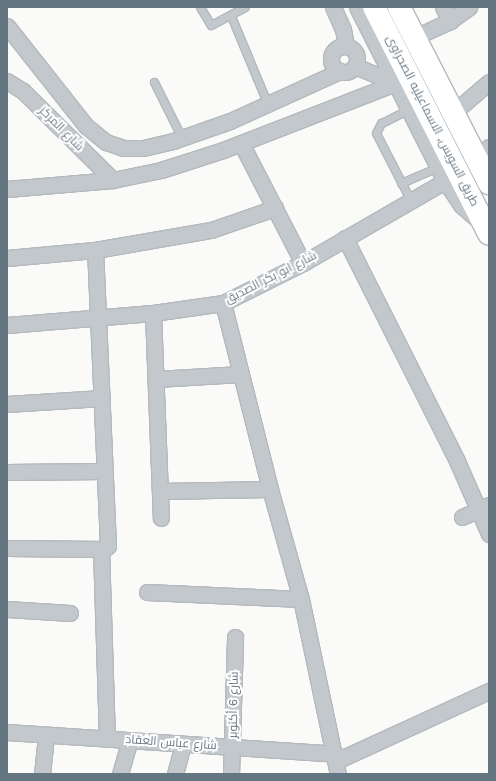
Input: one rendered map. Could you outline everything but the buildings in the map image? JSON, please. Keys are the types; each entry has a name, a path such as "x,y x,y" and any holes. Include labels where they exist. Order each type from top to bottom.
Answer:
{"highway":[{"name":"طريق السويس, الاسماعيليه الصحراوى","path":"374,7 487,229"},
{"name":"طريق السويس, الاسماعيليه الصحراوى","path":"399,7 413,38 454,112 483,152 489,183"}],"street":[{"path":"7,26 86,126 106,142 123,148 143,148 182,138 268,105 340,72 348,72 355,66 356,54 346,46 343,29 333,7"},
{"path":"357,7 393,85 409,109 445,181 461,205 487,229"},
{"path":"443,7 450,20"},
{"path":"413,38 450,20 469,7"},
{"path":"340,72 333,66 332,54 338,48 346,46"},
{"path":"355,66 379,76 393,85"},
{"name":"شارع المركز","path":"7,80 23,91 113,180"},
{"path":"454,112 489,82"},
{"path":"7,189 113,180 161,170 241,143 393,85"},
{"path":"241,143 303,263"},
{"name":"شارع ابو بكر الصديق","path":"7,325 153,313 223,303 303,263 445,181"},
{"path":"7,258 95,250 211,230 275,208"},
{"path":"345,238 484,507 489,534"},
{"path":"7,548 101,549 108,544 100,317 95,250"},
{"path":"223,303 270,489 301,599 336,763 489,691"},
{"path":"153,313 161,518"},
{"path":"156,378 241,374"},
{"path":"7,404 102,398"},
{"path":"7,472 105,471"},
{"path":"160,491 270,489"},
{"path":"462,517 484,507"},
{"path":"101,549 107,739"},
{"path":"147,592 301,599"},
{"path":"7,609 70,613"},
{"name":"شارع 6 أكتوبر","path":"231,774 233,747 235,637"},
{"name":"شارع عباس العقاد","path":"7,732 233,747 336,763"},
{"path":"42,774 46,735"},
{"path":"120,774 130,740"},
{"path":"175,774 183,744"}],"lane":[{"path":"200,7 211,25 231,16 245,7"},
{"path":"231,16 268,105"},
{"path":"154,82 182,138"},
{"path":"409,109 381,123 376,129 377,137 411,201"},
{"path":"401,183 438,167"}]}
